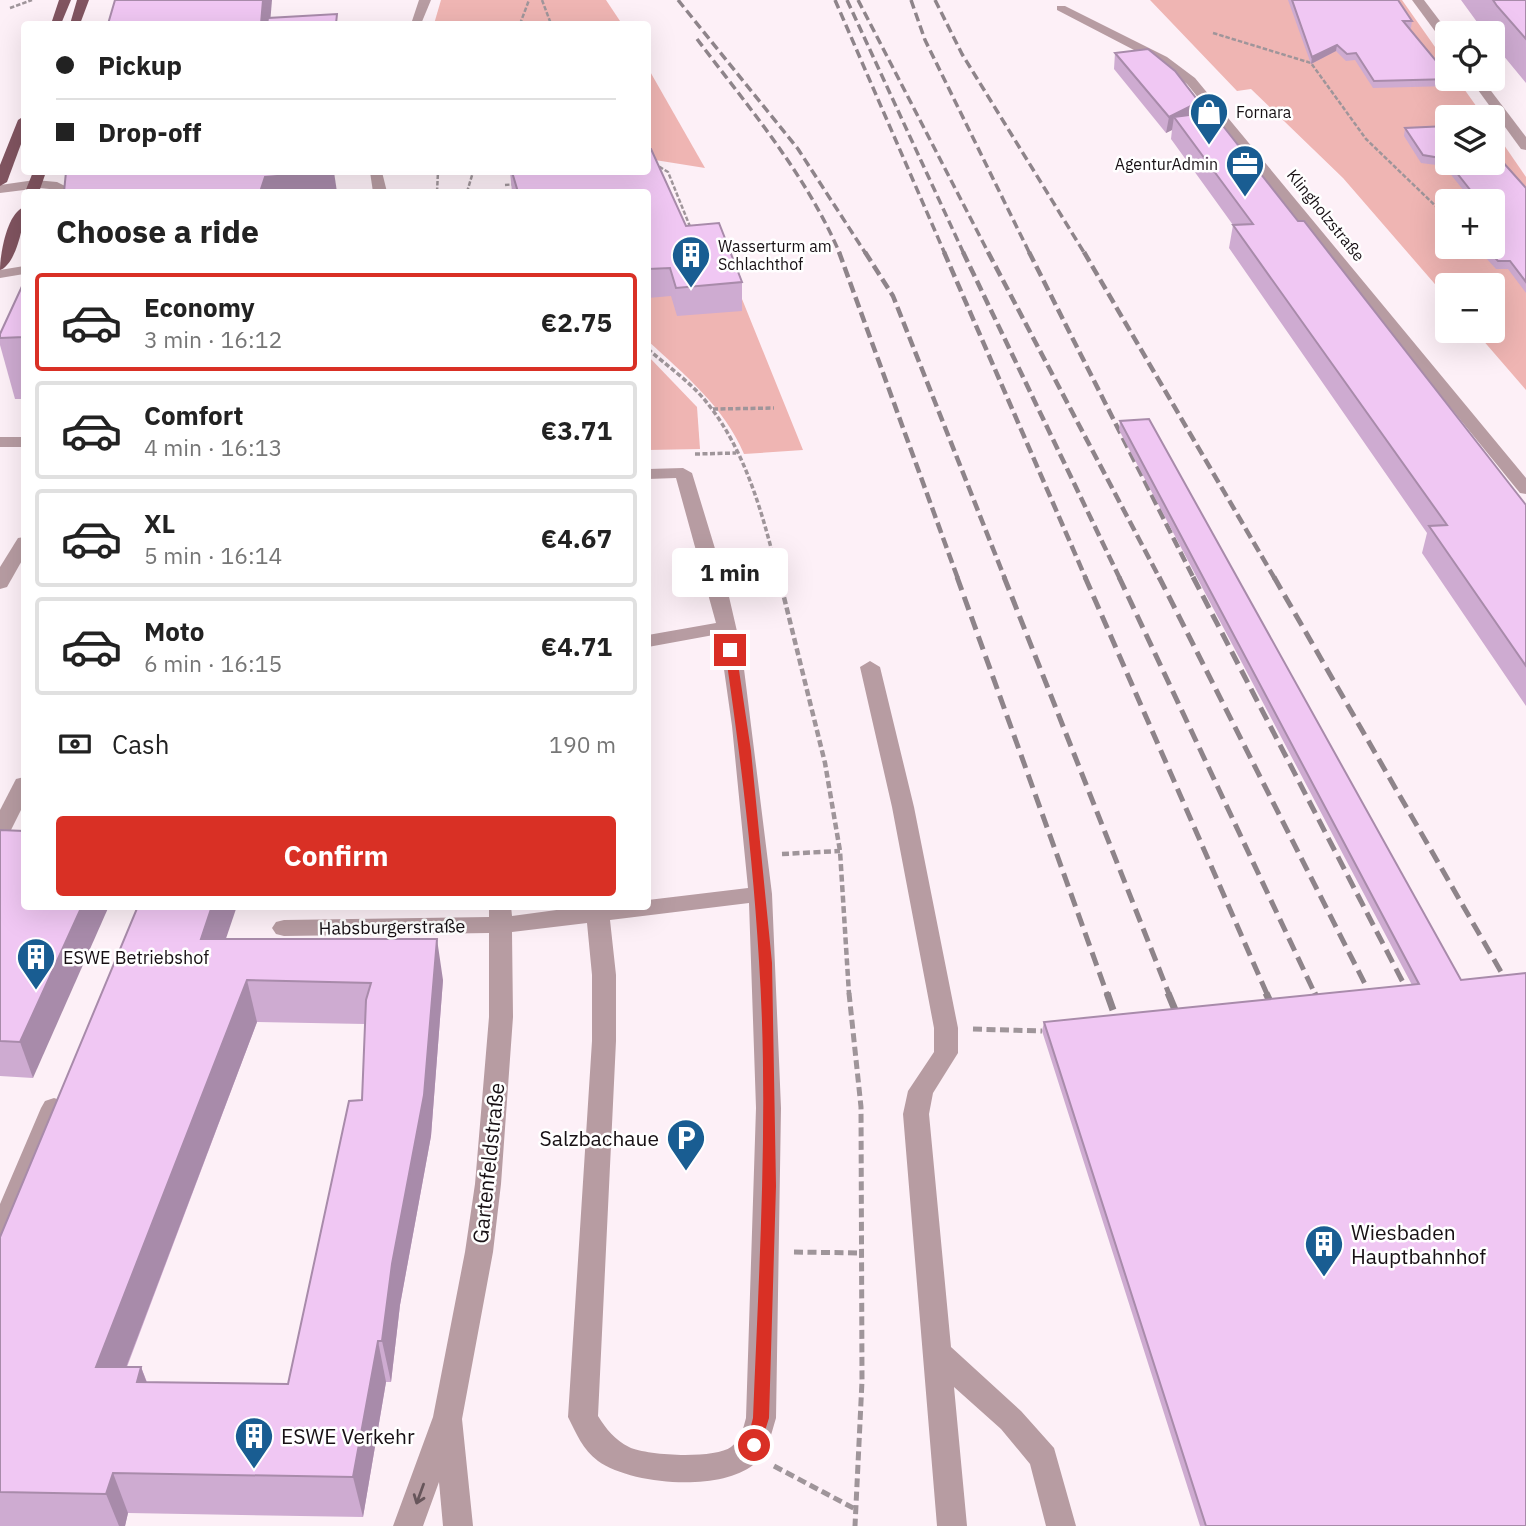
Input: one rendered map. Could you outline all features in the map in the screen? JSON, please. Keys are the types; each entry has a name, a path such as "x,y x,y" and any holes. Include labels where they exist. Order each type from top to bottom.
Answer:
{"main road":[{"path":"58,21 65,0"},
{"path":"76,21 83,0"},
{"path":"0,182 21,128"},
{"path":"0,265 21,218"}],"street":[{"path":"417,21 425,0"},
{"path":"1418,0 1435,23"},
{"name":"Klingholzstraße","path":"1061,8 1163,60 1191,80 1276,180 1526,489"},
{"path":"1485,91 1526,146"},
{"path":"0,188 35,184 52,185 62,189"},
{"path":"0,274 21,271"},
{"path":"0,442 21,442"},
{"path":"598,910 604,975 604,1041 583,1418 597,1442 608,1453 634,1463 717,1467 741,1461 759,1433 761,1418 769,1108 761,894 743,725 726,627 683,473 651,474"},
{"path":"0,583 21,547"},
{"path":"651,640 726,627"},
{"path":"870,667 903,807 946,1028 946,1053 921,1091 916,1114 952,1526"},
{"path":"0,831 21,790"},
{"path":"0,842 21,843"},
{"name":"Habsburgerstraße","path":"651,905 761,894"},
{"name":"Habsburgerstraße","path":"284,929 598,910"},
{"name":"Gartenfeldstraße","path":"408,1526 448,1417 466,1332 488,1184 501,1017 501,916"},
{"path":"0,1235 62,1090"},
{"path":"935,1351 1011,1420 1043,1458 1061,1526"},
{"name":"Gartenfeldstraße","path":"448,1417 458,1526"}],"path":[{"path":"9,8 32,0"},
{"path":"521,21 529,0"},
{"path":"542,0 550,21"},
{"path":"1213,33 1311,62 1366,139 1435,205"},
{"path":"1311,62 1320,58"},
{"path":"651,162 668,172 691,232"},
{"path":"654,173 668,172"},
{"path":"505,184 519,183"},
{"path":"651,352 712,409 743,465 768,534 816,719 840,851 849,997 861,1107 863,1253 855,1526"},
{"path":"712,409 774,408"},
{"path":"757,855 840,851"},
{"path":"946,1028 1042,1031"},
{"path":"766,1252 863,1253"},
{"path":"748,1453 857,1510"}],"shaded area":[{"path":"441,0 606,0 620,21 435,21"},
{"path":"1150,0 1402,0 1435,47 1435,91 1466,91 1475,105 1435,105 1435,175 1505,175 1505,146 1526,177 1526,390 1485,343 1505,343 1505,273 1435,273 1435,284 1343,178 1251,89 1237,91"},
{"path":"651,73 705,168 655,160 651,150"},
{"path":"721,247 803,450 744,454 736,437 715,407 651,344 651,255"},
{"path":"651,359 697,407 700,449 651,450"}],"building":[{"path":"115,0 263,0 261,21 109,21"},
{"path":"1292,0 1398,0 1412,21 1403,21 1435,60 1435,79 1374,81 1356,53 1347,54 1337,45 1312,57"},
{"path":"1493,0 1526,0 1526,39 1497,6"},
{"path":"337,14 336,21 268,21 268,18"},
{"path":"1148,49 1175,71 1199,102 1169,117 1115,53"},
{"path":"1212,112 1298,221 1304,221 1526,505 1526,666 1429,526 1447,525 1233,225 1253,224 1174,117"},
{"path":"1435,127 1435,157 1423,155 1405,128"},
{"path":"651,149 686,226 719,223 742,282 676,288 670,268 651,269 651,189 517,189 513,175 651,175"},
{"path":"1505,164 1526,188 1526,282 1510,261 1496,259 1505,259 1505,189 1470,189 1458,175 1505,175"},
{"path":"66,175 290,175 265,177 261,189 64,189"},
{"path":"21,288 21,337 0,338"},
{"name":"Wiesbaden Hauptbahnhof","path":"1149,419 1461,980 1526,973 1526,1526 1206,1526 1044,1022 1419,984 1120,421"},
{"path":"0,830 21,831 21,910 80,910 20,1042 0,1041"},
{"path":"136,910 211,910 201,939 437,939 424,1095 392,1264 382,1341 378,1341 353,1477 113,1473 106,1494 0,1492 0,1237","holes":["247,980 371,983 366,1000 362,1100 349,1101 288,1384 137,1382 141,1367 96,1367"]}],"railway":[{"path":"678,0 798,149 866,254"},
{"path":"835,0 945,254"},
{"path":"847,0 964,254"},
{"path":"858,0 989,254"},
{"path":"911,0 925,40 1030,253"},
{"path":"935,0 962,54 1085,254"},
{"path":"697,39 794,169 811,196 840,254"},
{"path":"839,252 958,579"},
{"path":"865,252 893,296 1005,579"},
{"path":"944,252 1086,579"},
{"path":"963,252 1120,579"},
{"path":"988,252 1160,579"},
{"path":"1084,252 1275,579"},
{"path":"1030,253 1194,579"},
{"path":"957,577 1107,994"},
{"path":"1004,577 1169,994"},
{"path":"1085,577 1267,994"},
{"path":"1119,577 1315,994"},
{"path":"1159,577 1370,994"},
{"path":"1193,577 1409,994"},
{"path":"1274,577 1508,984"},
{"path":"1107,993 1118,1024"},
{"path":"1168,993 1178,1017"},
{"path":"1266,993 1273,1008"},
{"path":"1314,993 1319,1003"},
{"path":"1369,993 1372,998"}],"place":[{"name":"Fornara","path":"1209,146"},
{"name":"AgenturAdmin","path":"1245,198"},
{"name":"Wasserturm am Schlachthof","path":"691,289"},
{"name":"ESWE Betriebshof","path":"36,991"},
{"name":"Salzbachaue","path":"686,1172"},
{"name":"Wiesbaden Hauptbahnhof","path":"1324,1278"},
{"name":"ESWE Verkehr","path":"254,1470"}],"route":[{"path":"730,650 746,751 766,963 769,1186 764,1367 761,1418 754,1445"}]}
